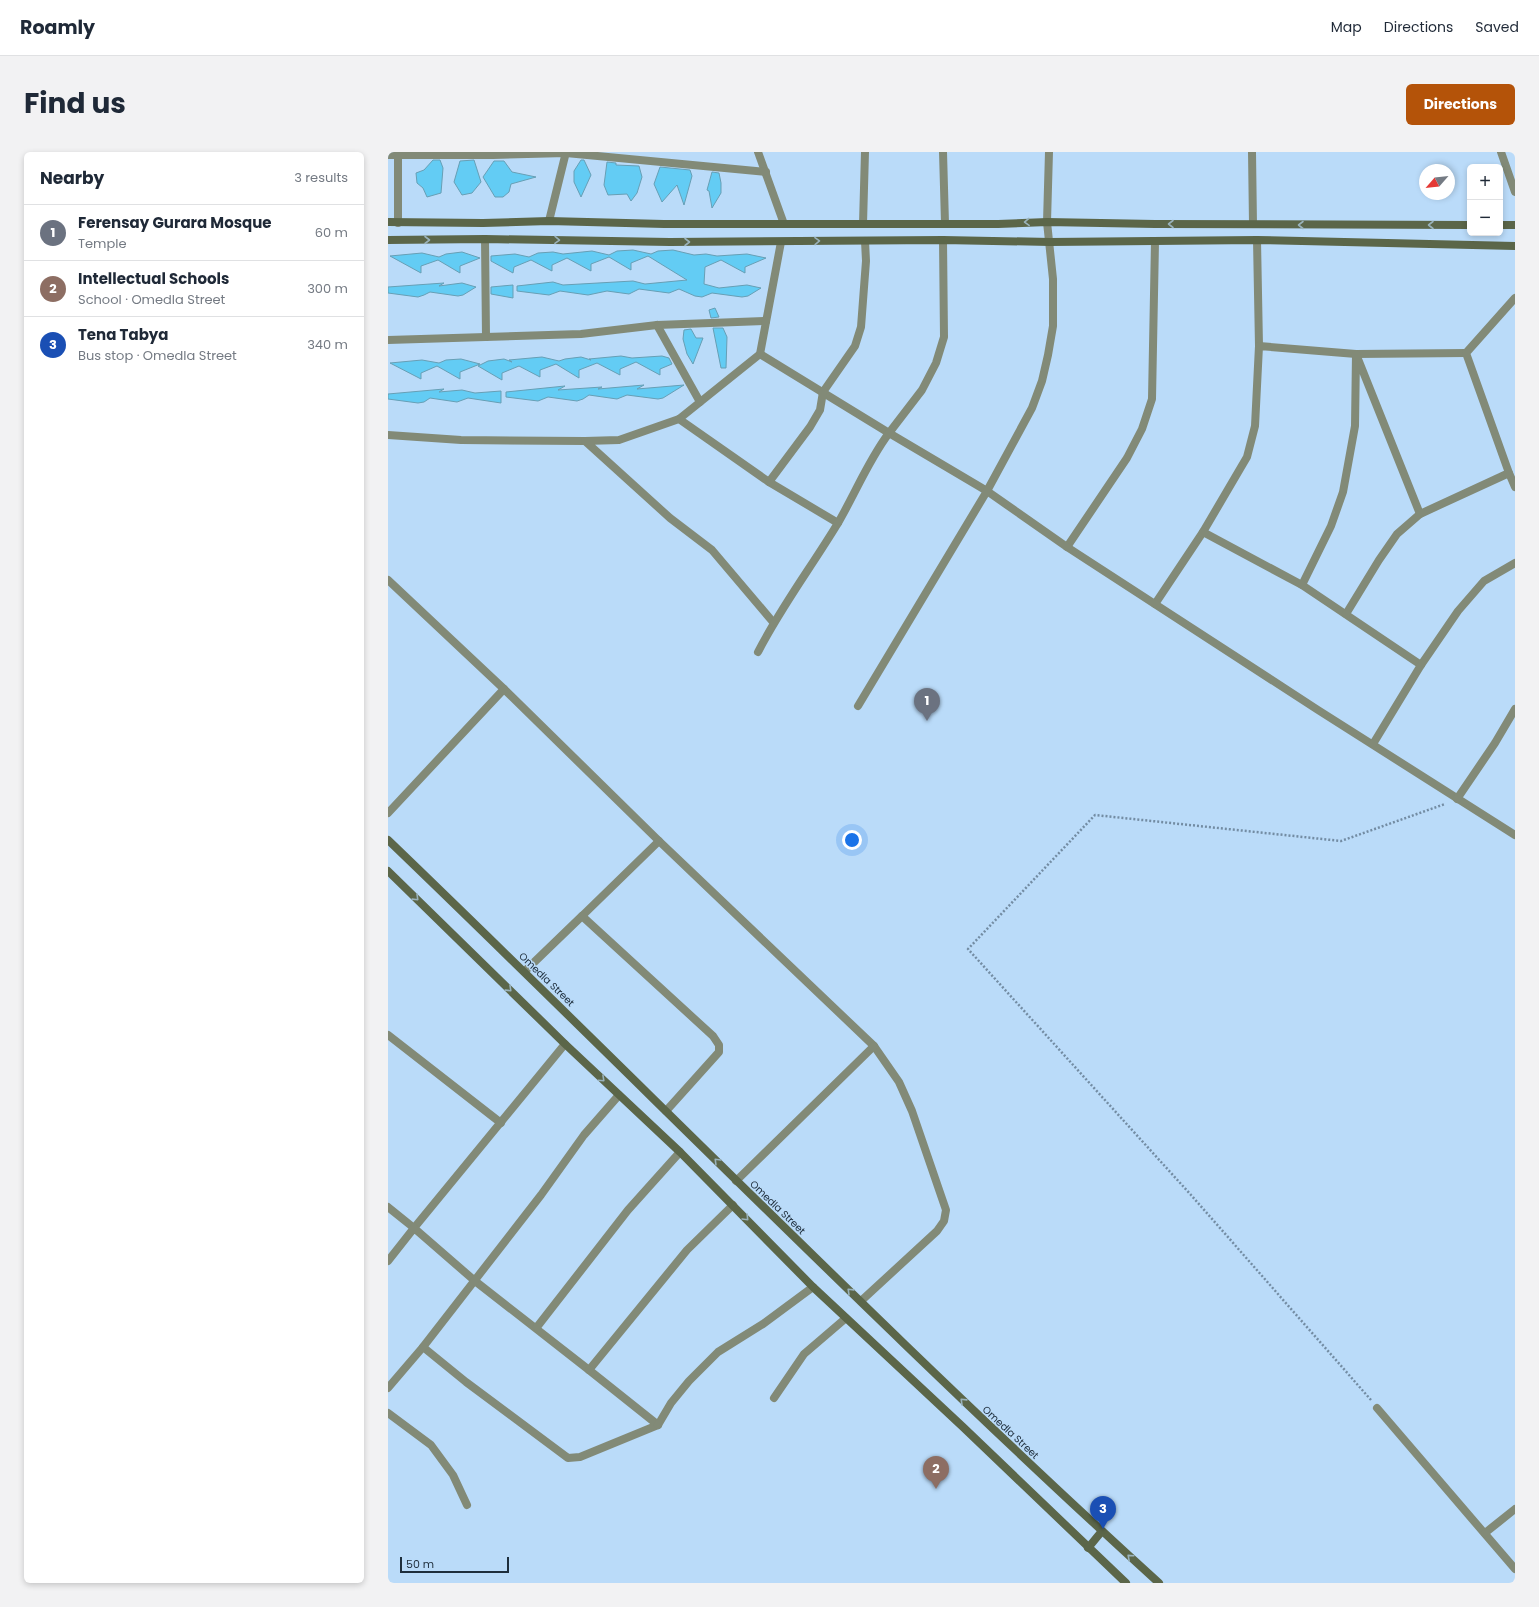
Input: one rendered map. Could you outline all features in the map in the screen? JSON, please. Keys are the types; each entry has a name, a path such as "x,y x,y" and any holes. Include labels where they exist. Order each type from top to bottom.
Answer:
{"street":[{"path":"388,155 398,153 566,152 766,172"},
{"path":"549,221 566,152"},
{"path":"758,152 784,224"},
{"path":"864,224 865,152"},
{"path":"943,152 945,223"},
{"path":"858,706 987,491 1032,408 1042,381 1053,326 1053,279 1047,222 1049,152"},
{"path":"1252,152 1253,224"},
{"path":"1501,152 1515,192"},
{"path":"398,153 398,222"},
{"path":"388,222 483,223 549,221 664,224 998,224 1047,222 1155,224 1467,225"},
{"path":"1503,225 1515,225"},
{"path":"388,240 485,239 781,242 942,240 1155,242 1257,240 1515,246"},
{"path":"485,239 486,337"},
{"path":"758,652 773,622 838,522 875,451 922,390 936,363 944,337 942,240"},
{"path":"1155,604 1203,532 1247,457 1255,426 1259,346 1257,240"},
{"path":"769,482 810,427 820,410 823,392 855,346 861,327 866,261 865,241"},
{"path":"388,435 461,440 619,440 679,419 760,354 781,242"},
{"path":"1067,547 1127,458 1142,429 1152,399 1155,242"},
{"path":"1259,346 1356,354 1466,353 1515,298"},
{"path":"388,340 581,334 657,325 766,321"},
{"path":"657,325 700,402"},
{"path":"1466,353 1515,488"},
{"path":"760,354 987,491 1067,547 1305,702 1515,835"},
{"path":"1356,354 1420,514"},
{"path":"1302,585 1332,526 1343,492 1355,426 1356,354"},
{"path":"679,419 769,482 838,522"},
{"path":"585,441 670,518 712,550 773,622"},
{"path":"1346,614 1379,560 1397,534 1420,514 1509,473"},
{"path":"1203,532 1302,585 1421,665"},
{"path":"1373,744 1421,665 1458,611 1484,581 1515,563"},
{"path":"388,580 504,689 874,1046 899,1082 912,1111 946,1210 944,1221 937,1231 861,1301"},
{"path":"388,813 504,689"},
{"path":"1457,799 1495,743 1515,709"},
{"name":"Omedla Street","path":"388,840 525,971 736,1181 976,1413 1158,1583"},
{"path":"525,971 659,840"},
{"path":"388,871 565,1044 680,1152 813,1287 963,1427 1126,1583"},
{"path":"582,916 713,1036 719,1045 719,1052 666,1111"},
{"path":"388,1035 501,1123"},
{"path":"388,1261 565,1044"},
{"path":"736,1181 874,1046"},
{"path":"388,1388 423,1347 475,1281 584,1135 618,1094"},
{"path":"537,1328 628,1210 680,1152"},
{"path":"589,1370 687,1250 733,1205"},
{"path":"388,1207 475,1281 537,1328 658,1425"},
{"path":"423,1347 466,1382 568,1458 580,1457 658,1425 689,1381 718,1352 763,1324 813,1287"},
{"path":"774,1398 804,1354 846,1318"},
{"path":"1377,1408 1515,1569"},
{"path":"388,1413 431,1445 453,1475 467,1505"},
{"path":"1485,1533 1515,1509"},
{"path":"1088,1548 1102,1531"}],"path":[{"path":"1377,1408 1191,1195 968,949 1095,815 1341,841 1457,799"}],"building":[{"path":"433,160 440,160 443,168 441,193 427,197 423,188 417,183 416,173 424,170"},
{"path":"474,160 481,182 472,193 462,195 454,182 460,161"},
{"path":"581,160 584,160 591,175 581,197 574,182 574,171"},
{"path":"494,161 504,161 512,172 536,177 511,184 509,192 503,197 495,197 483,177"},
{"path":"607,162 616,163 616,165 639,166 642,177 637,193 631,201 627,194 608,195 604,185"},
{"path":"660,167 690,170 692,176 684,205 677,185 662,202 654,184"},
{"path":"712,172 719,173 721,193 712,208 709,191 707,190"},
{"path":"633,250 651,254 658,251 673,250 694,255 706,254 717,256 747,254 766,258 745,267 745,273 721,260 705,267 704,284 719,288 747,285 761,288 748,296 742,297 712,293 702,297 695,296 679,289 669,293 639,289 629,294 607,291 588,295 560,291 549,295 517,291 517,286 553,282 563,285 633,281 645,284 687,280 648,256 631,263 631,270 609,257 591,264 591,271 567,258 552,265 552,271 531,260 514,267 513,273 491,261 491,256 515,254 529,257 538,253 553,252 563,254 592,251 609,255 617,251"},
{"path":"462,252 480,258 460,266 460,273 438,260 421,266 421,273 390,256 422,253 439,257 446,254"},
{"path":"444,283 439,286 462,283 476,287 463,295 458,296 430,292 418,297 388,293 388,287"},
{"path":"513,285 513,298 491,294 491,287"},
{"path":"715,308 719,317 711,318 709,310"},
{"path":"713,328 723,328 727,337 726,368 721,368"},
{"path":"691,329 696,338 703,338 693,364 687,354 683,339 684,330"},
{"path":"621,356 632,358 662,356 669,358 672,364 660,369 660,375 636,362 620,369 620,375 597,363 579,370 579,378 556,364 540,370 540,377 519,366 502,373 502,380 478,366 488,361 504,359 512,362 509,360 542,357 559,361 581,357 591,360 589,359"},
{"path":"461,359 480,364 460,372 460,379 437,366 421,373 421,379 390,363 422,360 439,363 446,360"},
{"path":"644,385 637,389 684,385 663,398 658,399 627,395 617,399 589,395 577,401 548,397 538,401 506,397 506,392 565,386 558,390 602,387 598,389"},
{"path":"444,389 439,392 462,390 475,393 501,391 501,403 468,398 457,402 430,398 424,402 418,403 388,399 388,394"}],"place":[{"name":"Ferensay Gurara Mosque","path":"927,721"},
{"name":"Intellectual Schools","path":"936,1489"},
{"name":"Tena Tabya","path":"1103,1529"}]}
